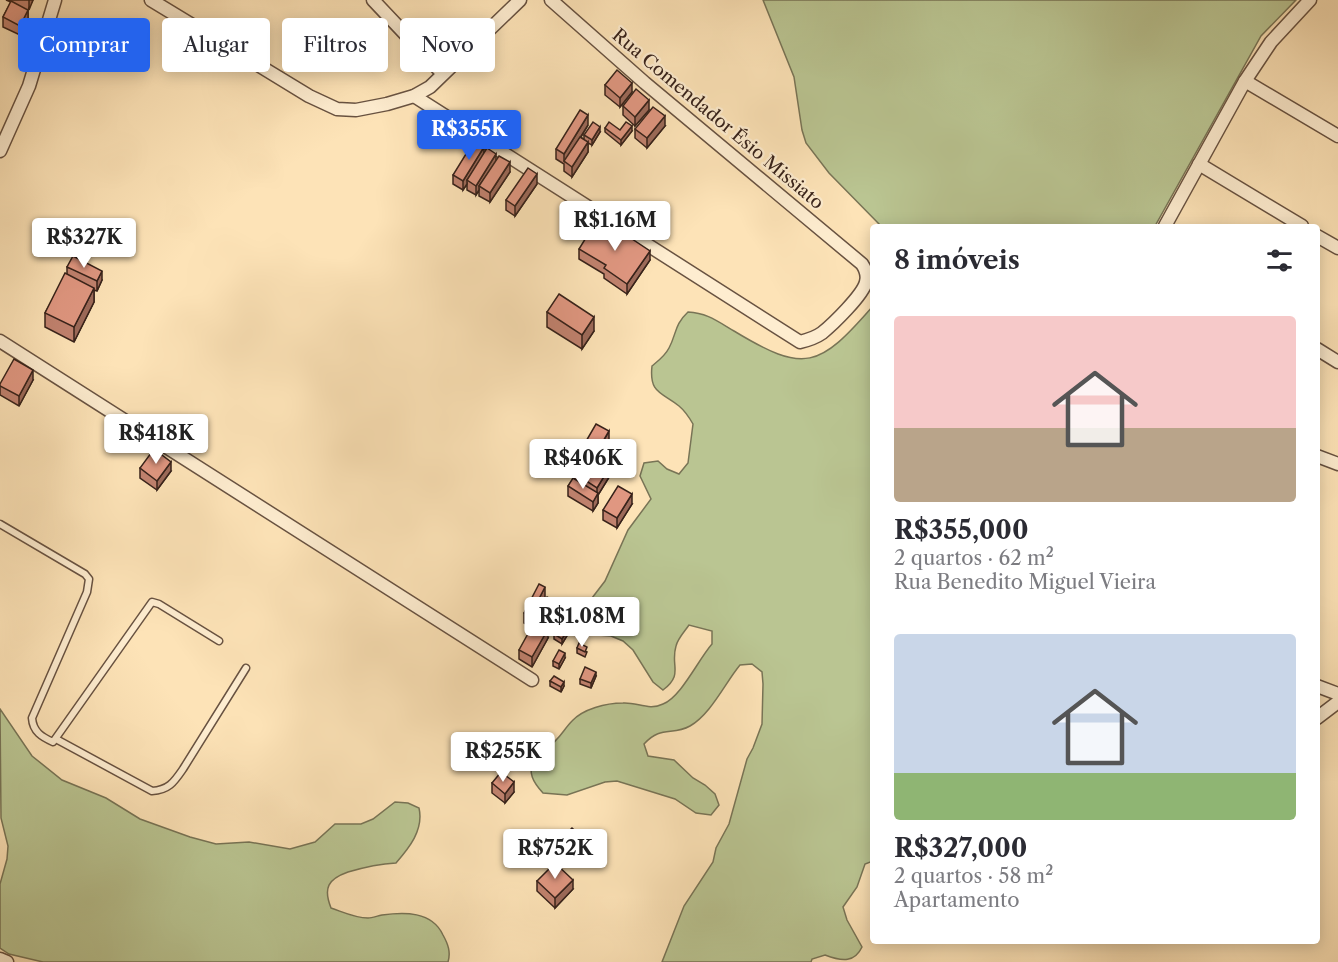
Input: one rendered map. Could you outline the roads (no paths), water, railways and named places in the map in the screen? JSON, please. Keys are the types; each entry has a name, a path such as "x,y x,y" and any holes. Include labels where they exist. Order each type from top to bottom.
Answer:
{"street":[{"path":"0,151 29,86 55,0"},
{"path":"151,0 309,96 337,109 356,110 414,96 430,87 520,0"},
{"path":"373,0 442,74"},
{"name":"Rua Comendador Ésio Missiato","path":"414,96 800,342 811,340 822,333 863,291 867,281 867,272 862,264 551,0"},
{"path":"1166,224 1245,81 1271,42 1311,0"},
{"path":"1245,81 1338,136"},
{"path":"1199,164 1299,224"},
{"path":"1320,238 1338,248"},
{"path":"0,341 532,680"},
{"path":"1320,351 1338,362"},
{"path":"1320,457 1338,464"},
{"path":"1320,687 1338,694"},
{"path":"1320,716 1338,702"},
{"path":"0,959 7,962"}],"lane":[{"path":"0,524 85,574 89,579 87,592 32,718 33,726 41,736 53,742 56,739 152,602 219,641"},
{"path":"56,739 152,791 165,790 178,777 246,668"}]}
